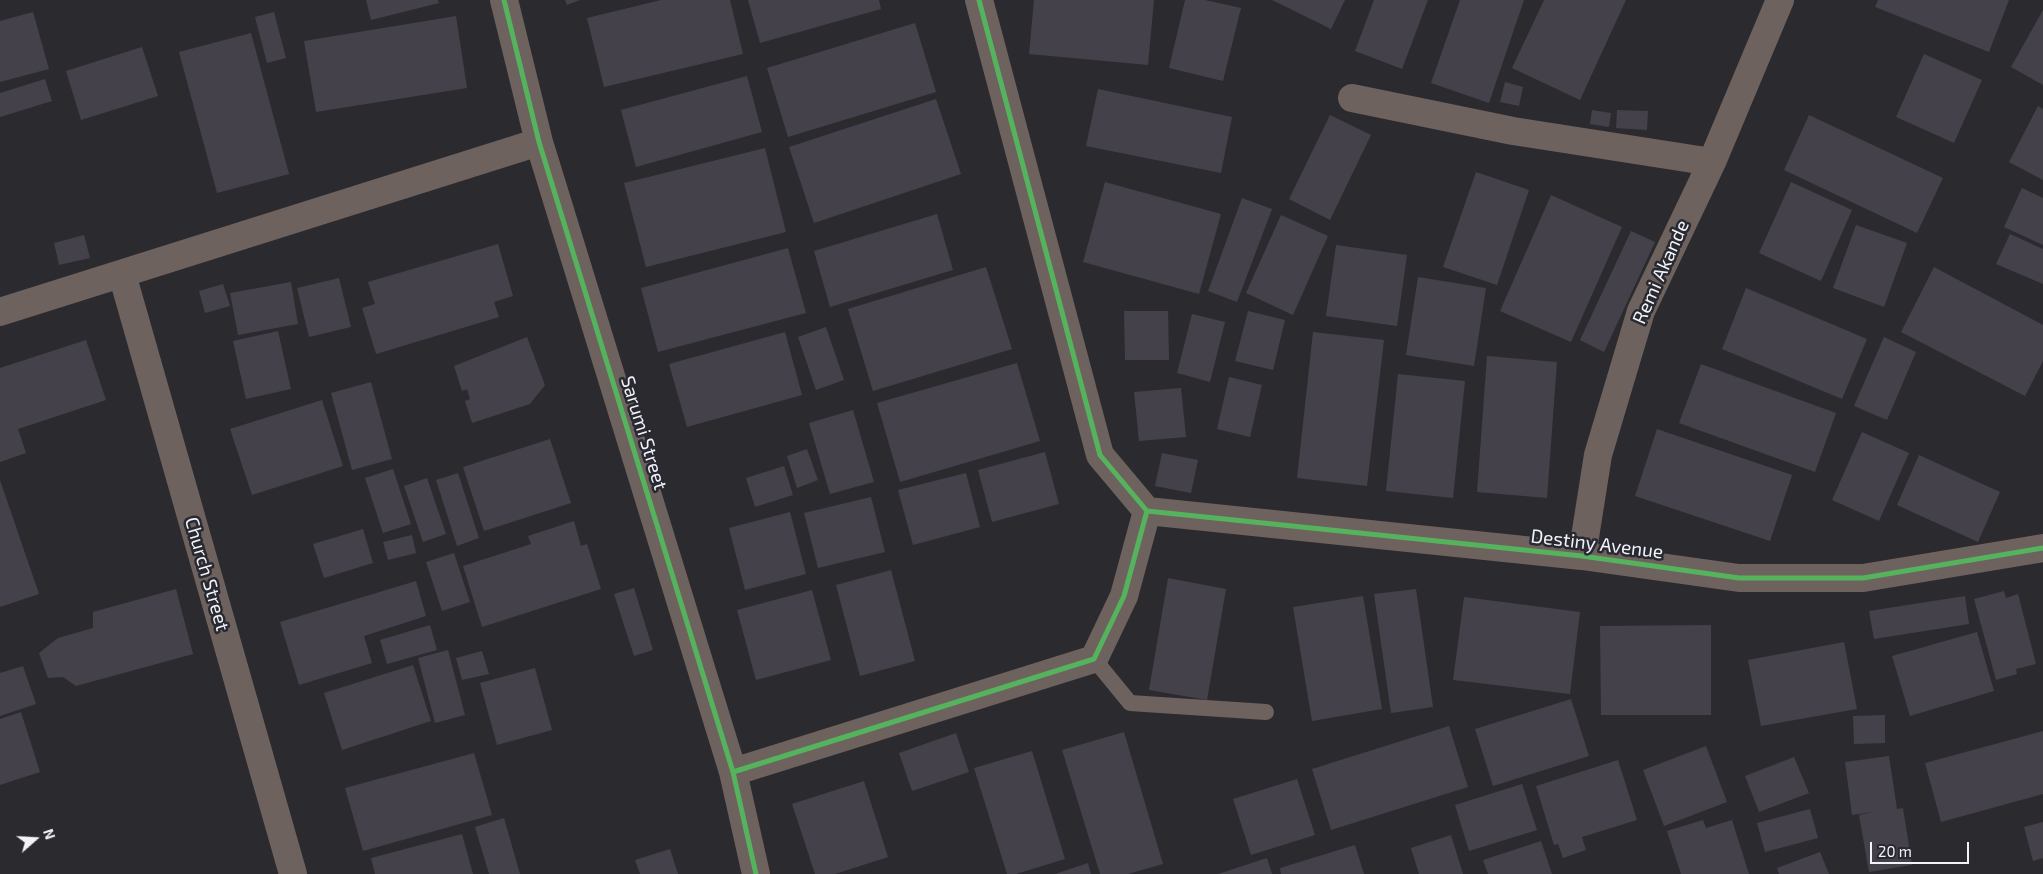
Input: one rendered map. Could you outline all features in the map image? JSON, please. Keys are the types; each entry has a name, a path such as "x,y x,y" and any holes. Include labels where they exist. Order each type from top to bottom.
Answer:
{"street":[{"name":"Sarumi Street","path":"504,0 539,142 733,772 756,874"},
{"path":"733,772 1094,659 1124,596 1147,511 1100,455 979,0"},
{"name":"Remi Akande","path":"1582,556 1598,455 1641,311 1712,162 1780,0"},
{"path":"1352,98 1513,131 1712,162"},
{"path":"0,312 539,142"},
{"name":"Church Street","path":"122,274 293,874"},
{"name":"Destiny Avenue","path":"1147,511 1582,556 1739,578 1863,578 2043,548"}],"lane":[{"path":"1094,659 1130,703 1266,712"}],"building":[{"path":"366,0 438,0 439,3 371,20"},
{"path":"565,0 580,0 567,5"},
{"path":"661,0 730,0 743,54 604,87 587,18"},
{"path":"748,0 879,0 881,9 760,43"},
{"path":"1034,0 1154,0 1148,65 1029,54"},
{"path":"1185,0 1205,0 1241,8 1223,81 1169,68"},
{"path":"1272,0 1345,0 1331,29"},
{"path":"1374,0 1428,0 1402,69 1355,51"},
{"path":"1460,0 1524,0 1489,103 1431,83"},
{"path":"1544,0 1626,0 1580,100 1512,68"},
{"path":"1878,0 2009,0 1989,52 1875,7"},
{"path":"2043,10 2043,85 2011,67"},
{"path":"33,12 49,69 0,82 0,21"},
{"path":"274,12 286,58 267,63 255,17"},
{"path":"456,16 467,88 316,112 304,41"},
{"path":"915,23 936,92 788,137 767,68"},
{"path":"251,33 289,174 217,193 179,52"},
{"path":"142,47 158,96 81,120 66,71"},
{"path":"1924,54 1982,80 1954,143 1896,117"},
{"path":"747,76 762,132 636,167 621,110"},
{"path":"45,79 52,101 0,117 0,93"},
{"path":"1505,82 1523,87 1519,106 1500,102"},
{"path":"1098,89 1232,117 1221,173 1086,146"},
{"path":"936,99 961,174 814,223 789,147"},
{"path":"2038,106 2043,109 2043,180 2009,162"},
{"path":"1592,110 1611,113 1609,127 1590,124"},
{"path":"1617,110 1648,111 1647,130 1616,128"},
{"path":"1330,115 1371,135 1330,220 1289,199"},
{"path":"1809,115 1943,178 1917,233 1784,170"},
{"path":"765,148 786,232 646,267 624,183"},
{"path":"1476,172 1529,190 1497,285 1443,267"},
{"path":"1105,182 1221,214 1199,294 1083,262"},
{"path":"1791,182 1852,210 1821,281 1759,253"},
{"path":"2022,188 2043,198 2043,245 2004,227"},
{"path":"1551,195 1622,227 1571,342 1500,311"},
{"path":"1242,198 1272,209 1237,302 1208,291"},
{"path":"937,214 953,270 830,307 814,251"},
{"path":"1281,215 1328,236 1293,315 1246,293"},
{"path":"1856,225 1907,243 1884,307 1833,288"},
{"path":"1631,231 1655,242 1604,352 1580,340"},
{"path":"2010,234 2043,249 2043,284 1996,264"},
{"path":"84,235 90,258 59,265 54,243"},
{"path":"498,244 513,296 494,302 499,317 376,354 362,308 375,304 368,282"},
{"path":"1336,245 1407,255 1397,326 1326,316"},
{"path":"788,248 806,313 658,352 641,288"},
{"path":"986,267 1012,349 873,391 848,309"},
{"path":"1934,267 2043,325 2043,361 2025,396 1901,332"},
{"path":"1418,277 1486,288 1474,366 1406,355"},
{"path":"339,278 351,327 309,337 297,288"},
{"path":"291,282 298,324 238,335 230,293"},
{"path":"223,284 230,306 205,313 199,291"},
{"path":"1746,288 1867,339 1842,399 1722,349"},
{"path":"1124,311 1168,311 1169,360 1125,360"},
{"path":"1248,311 1285,320 1273,370 1235,361"},
{"path":"1192,314 1225,322 1210,382 1177,373"},
{"path":"826,327 844,380 816,390 798,337"},
{"path":"278,331 291,389 246,399 233,341"},
{"path":"785,332 802,395 687,427 669,364"},
{"path":"1313,332 1384,340 1367,486 1297,478"},
{"path":"527,337 545,385 530,404 472,423 465,401 470,399 467,389 462,391 454,366"},
{"path":"1884,337 1916,352 1887,420 1854,406"},
{"path":"86,340 106,400 18,429 26,453 0,462 0,368"},
{"path":"1487,356 1557,362 1547,498 1477,492"},
{"path":"1017,363 1040,441 900,482 877,403"},
{"path":"1701,364 1836,413 1815,472 1679,423"},
{"path":"1398,374 1465,381 1453,498 1386,491"},
{"path":"1229,377 1262,385 1250,437 1217,429"},
{"path":"371,382 392,459 352,470 331,393"},
{"path":"1181,388 1186,437 1139,441 1134,392"},
{"path":"322,400 343,466 252,495 230,429"},
{"path":"853,410 874,482 830,494 809,423"},
{"path":"1657,429 1792,475 1770,541 1635,496"},
{"path":"1862,432 1909,453 1879,521 1832,500"},
{"path":"550,439 571,503 484,531 463,467"},
{"path":"807,449 818,480 797,488 787,456"},
{"path":"1045,452 1059,504 992,522 978,470"},
{"path":"1162,453 1198,460 1191,493 1155,486"},
{"path":"1919,455 2000,492 1978,542 1897,505"},
{"path":"784,466 793,495 755,507 746,478"},
{"path":"393,469 411,524 383,533 365,478"},
{"path":"458,473 479,538 457,546 436,480"},
{"path":"966,473 980,527 913,545 898,490"},
{"path":"427,478 446,534 423,542 404,486"},
{"path":"0,480 39,594 0,607"},
{"path":"871,497 885,552 818,568 804,513"},
{"path":"790,512 806,574 745,590 729,528"},
{"path":"574,521 581,546 587,544 601,589 482,627 463,566 531,544 528,536"},
{"path":"363,529 373,563 324,578 313,544"},
{"path":"412,535 416,553 388,560 383,542"},
{"path":"454,553 470,602 442,611 426,562"},
{"path":"891,570 915,661 860,676 836,585"},
{"path":"1168,578 1226,589 1207,700 1149,690"},
{"path":"416,581 426,616 364,636 372,663 299,685 280,622"},
{"path":"634,588 653,650 634,656 614,594"},
{"path":"176,589 193,654 76,686 63,677 48,678 39,653 58,638 93,628 93,612"},
{"path":"1416,589 1433,707 1391,713 1374,594"},
{"path":"812,590 831,660 756,680 737,610"},
{"path":"2004,591 2006,598 2018,594 2036,664 2016,669 2017,674 1996,680 1974,599"},
{"path":"1363,596 1382,709 1312,721 1293,607"},
{"path":"1965,596 1969,624 1874,639 1869,611"},
{"path":"1464,597 1580,612 1570,694 1453,680"},
{"path":"430,625 437,650 387,664 380,640"},
{"path":"1711,625 1711,715 1601,715 1600,626"},
{"path":"1977,632 1994,691 1910,716 1892,656"},
{"path":"1844,642 1857,709 1761,726 1748,660"},
{"path":"448,650 465,715 435,723 418,658"},
{"path":"482,651 489,674 462,680 456,658"},
{"path":"413,665 431,721 342,750 324,693"},
{"path":"23,666 36,704 0,716 0,673"},
{"path":"535,668 552,730 497,745 480,683"},
{"path":"1571,699 1589,756 1493,786 1475,729"},
{"path":"21,712 40,772 0,785 0,719"},
{"path":"1885,715 1885,743 1854,744 1853,716"},
{"path":"1449,726 1468,787 1331,830 1312,769"},
{"path":"2043,731 2043,794 1941,822 1925,763"},
{"path":"1124,732 1163,864 1128,874 1100,874 1062,750"},
{"path":"956,733 969,772 912,791 899,753"},
{"path":"1706,746 1727,802 1664,826 1643,770"},
{"path":"1032,751 1065,859 1016,874 1007,874 974,768"},
{"path":"474,753 492,815 363,851 345,788"},
{"path":"1889,756 1897,809 1903,808 1912,865 1869,872 1859,815 1873,812 1852,815 1845,762"},
{"path":"1794,757 1809,793 1759,812 1745,776"},
{"path":"1618,760 1637,820 1582,837 1586,850 1563,858 1558,844 1554,845 1536,786"},
{"path":"1297,779 1315,835 1251,855 1233,799"},
{"path":"864,781 888,857 835,874 815,874 792,804"},
{"path":"1522,784 1537,830 1469,851 1455,805"},
{"path":"1810,809 1818,838 1765,852 1757,823"},
{"path":"504,818 520,874 489,874 475,827"},
{"path":"1703,820 1706,828 1732,820 1749,874 1681,874 1667,831"},
{"path":"2043,822 2043,858 2033,861 2024,827"},
{"path":"462,834 473,874 375,874 371,858"},
{"path":"1451,835 1463,874 1419,874 1411,848"},
{"path":"1541,841 1552,874 1488,874 1483,860"},
{"path":"1355,845 1364,874 1281,874 1280,868"},
{"path":"670,849 678,874 640,874 635,860"},
{"path":"1820,852 1829,874 1779,874 1777,868"},
{"path":"1267,858 1272,874 1218,874"},
{"path":"1088,863 1091,874 1055,874"}],"cycle path":[{"path":"504,0 539,142 733,772 756,874"},
{"path":"733,772 1094,659 1124,596 1147,511 1100,455 979,0"},
{"path":"1147,511 1582,556 1739,578 1863,578 2043,548"}]}
